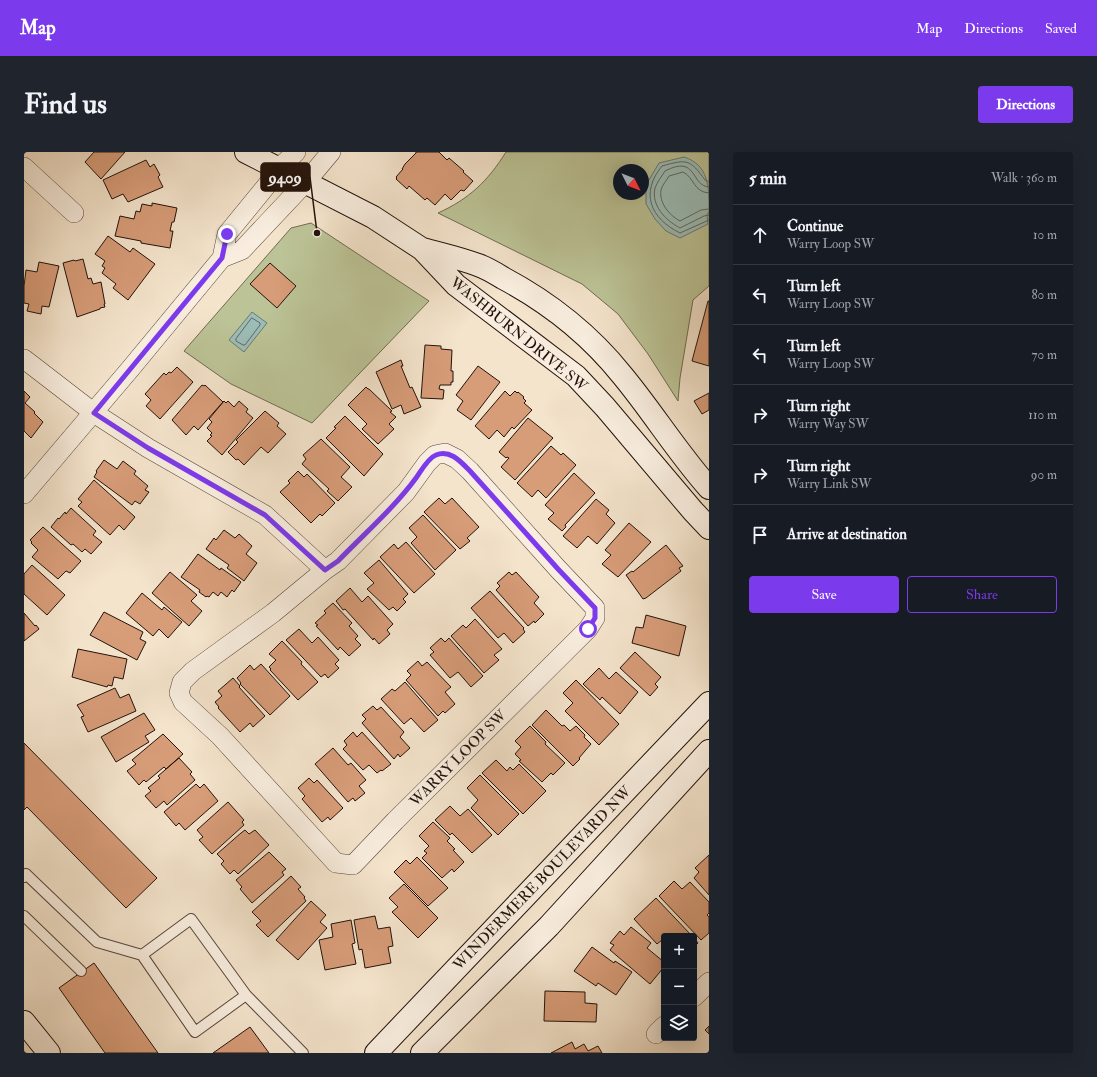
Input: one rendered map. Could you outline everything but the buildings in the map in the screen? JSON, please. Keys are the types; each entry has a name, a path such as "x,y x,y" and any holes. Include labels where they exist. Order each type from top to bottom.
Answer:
{"street":[{"name":"WASHBURN DRIVE SW","path":"246,152 373,217 422,249 456,285 576,376 605,407 709,528"},
{"path":"24,494 94,413 222,258 227,234 276,174 279,168 296,152"},
{"path":"222,258 242,250 305,183 331,152"},
{"path":"24,167 74,214"},
{"name":"WASHBURN DRIVE SW","path":"422,249 479,265 513,283 540,300 566,320 591,342 622,374 677,449 709,488"},
{"path":"24,358 94,413 148,448 265,515 325,570"},
{"name":"WARRY LOOP SW","path":"445,453 457,459 470,471 595,608 595,618 588,629 395,821 353,865 336,863 220,736 183,702 179,693 182,682 193,671 273,613 325,570 338,561 406,492 427,463 435,455 445,453"},
{"name":"WINDERMERE BOULEVARD NW","path":"376,1053 709,703"},
{"path":"422,1053 549,926 709,751"},
{"path":"697,994 709,982"},
{"path":"24,1022 49,1053"}],"lane":[{"path":"24,877 26,874 97,942 142,955 195,1032 246,995"},
{"path":"24,916 81,971"},
{"path":"142,955 191,919 246,995 303,1053"}],"green space":[{"path":"506,152 709,152 709,286 693,300 680,378 678,401 648,354 618,314 582,284 438,213 459,202 477,188 492,172"},
{"path":"311,223 429,301 312,423 231,384 184,351 291,228"}],"water":[{"path":"684,157 698,165 703,171 708,185 709,194 709,211 707,215 708,224 680,238 666,231 655,219 646,204 646,200 649,200 649,180 659,163"},
{"path":"252,312 267,323 244,352 229,340"}],"place":[{"name":"9409","path":"317,233"}],"route":[{"path":"227,234 222,258 94,413 148,448 265,515 325,570 338,561 406,492 427,463 435,455 445,453 457,459 470,471 595,608 595,618 588,629"}]}
